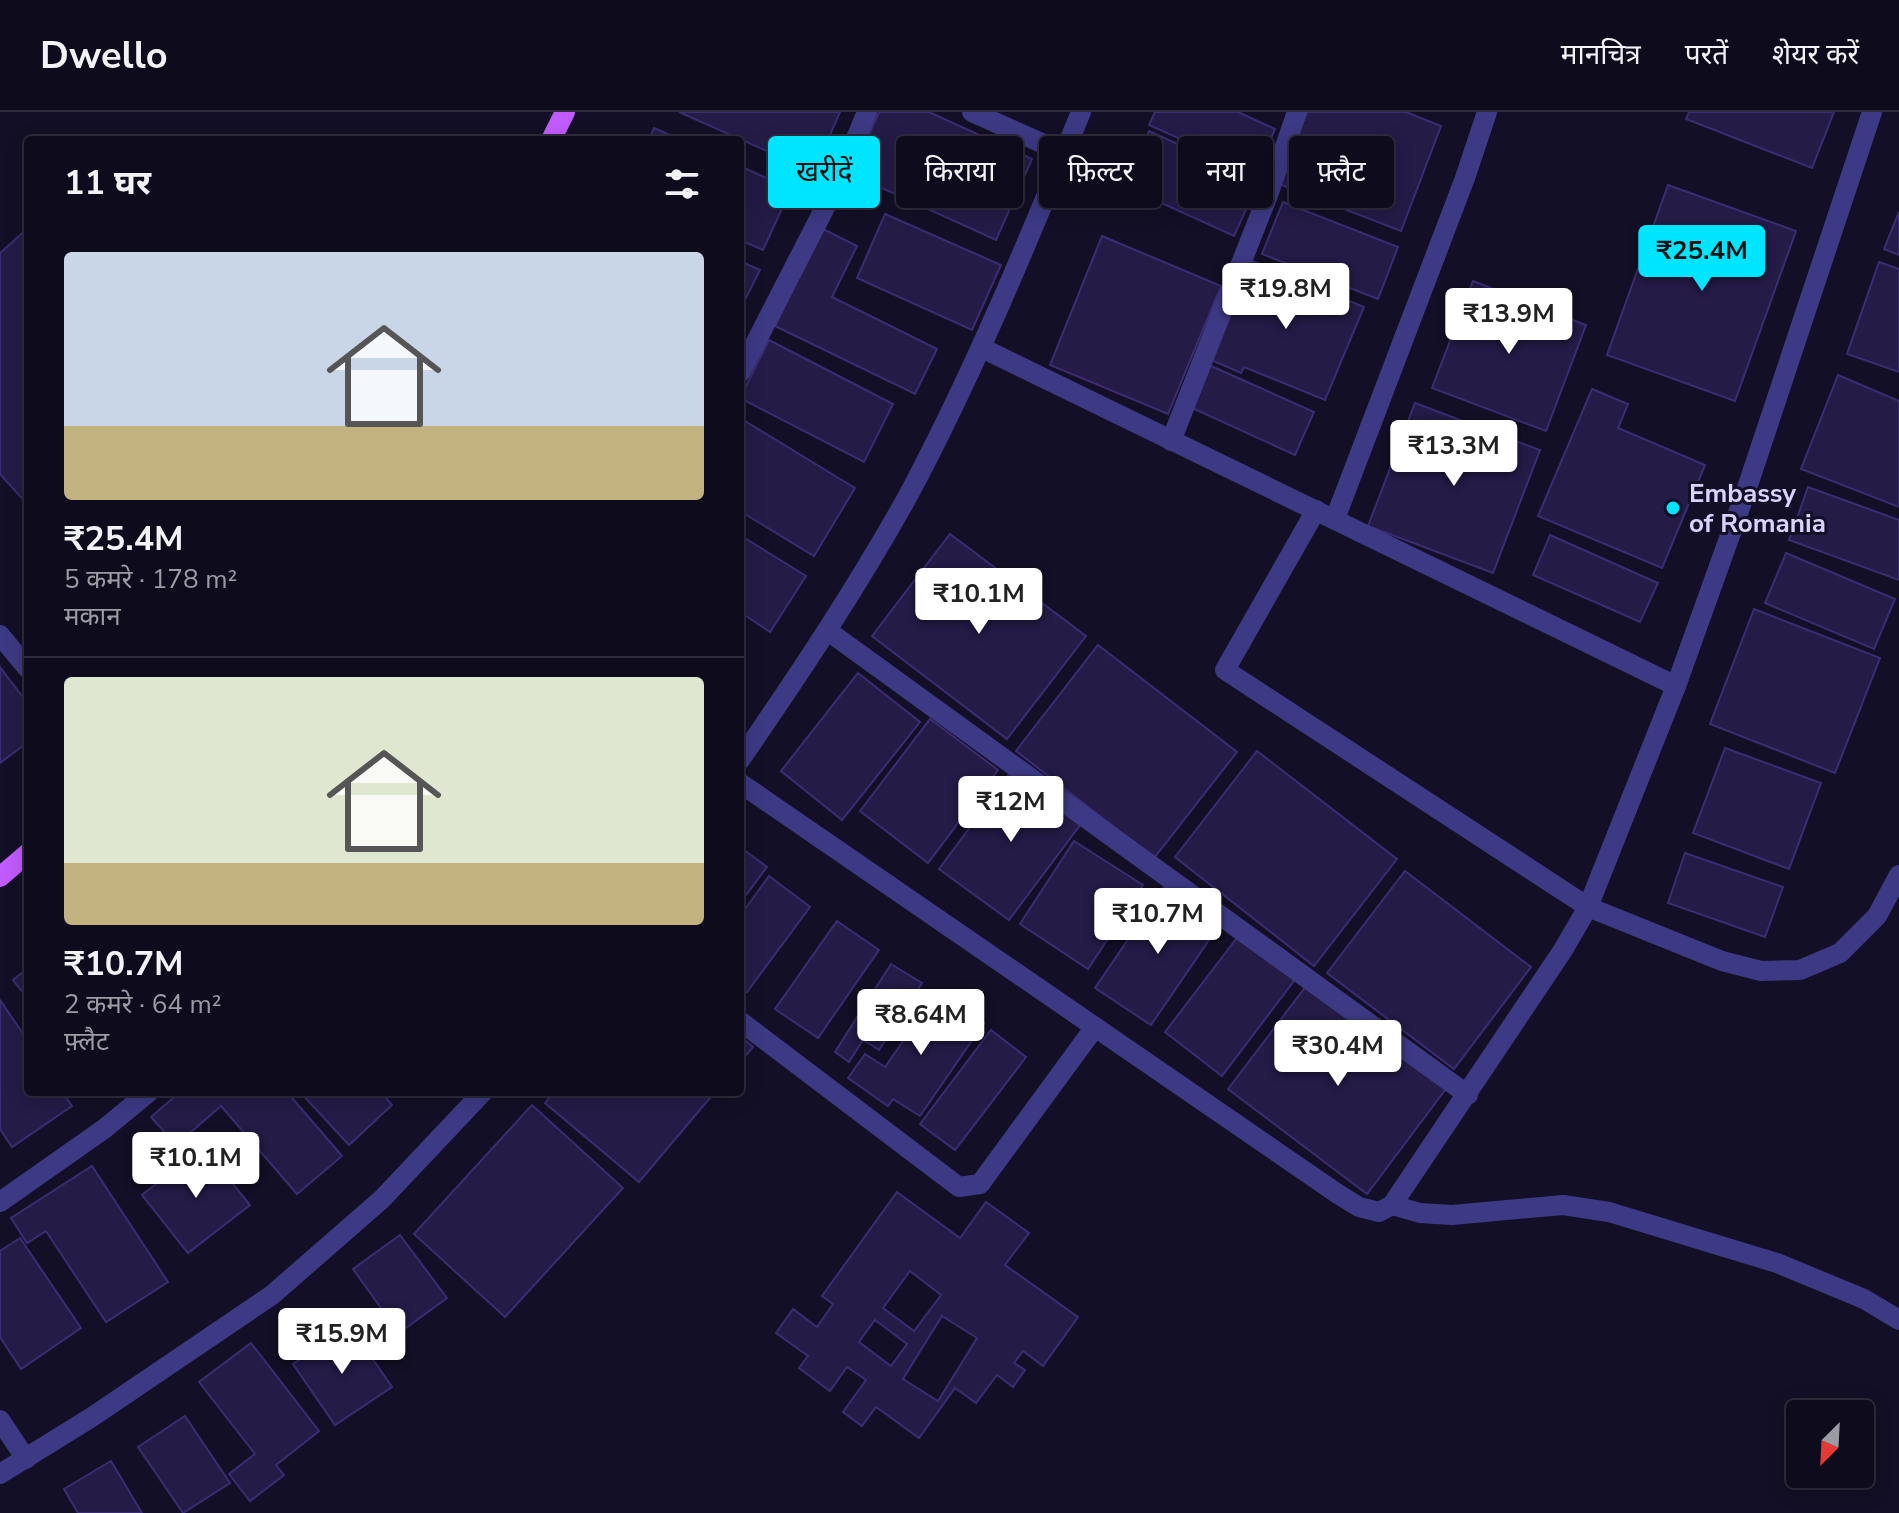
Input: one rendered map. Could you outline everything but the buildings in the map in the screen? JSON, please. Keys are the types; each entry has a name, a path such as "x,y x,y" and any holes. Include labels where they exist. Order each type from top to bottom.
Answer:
{"main road":[{"path":"553,136 565,112"},
{"path":"0,877 24,856"}],"street":[{"path":"744,365 824,210 867,112"},
{"path":"972,112 1039,142"},
{"path":"1071,136 1081,112"},
{"path":"1171,441 1268,195 1297,112"},
{"path":"1335,519 1487,112"},
{"path":"744,786 1359,1207 1379,1212 1392,1205 1468,1095 1588,907 1676,686 1746,491 1872,112"},
{"path":"744,754 828,631 908,494 982,348 1041,208"},
{"path":"982,348 1676,686"},
{"path":"1316,510 1225,670 1588,907 1722,961 1761,971 1800,970 1840,953 1877,916 1899,875"},
{"path":"828,631 1468,1095"},
{"path":"0,635 24,664"},
{"path":"744,1024 959,1187 980,1184 1095,1027"},
{"path":"0,1202 104,1129 144,1096"},
{"path":"0,1474 272,1295 382,1199 479,1096"},
{"path":"1392,1205 1420,1213 1452,1215 1563,1205 1609,1212 1777,1263 1849,1293 1899,1320"},
{"path":"0,1420 26,1459"}],"place":[{"name":"Embassy of Romania","path":"1673,508"}]}
